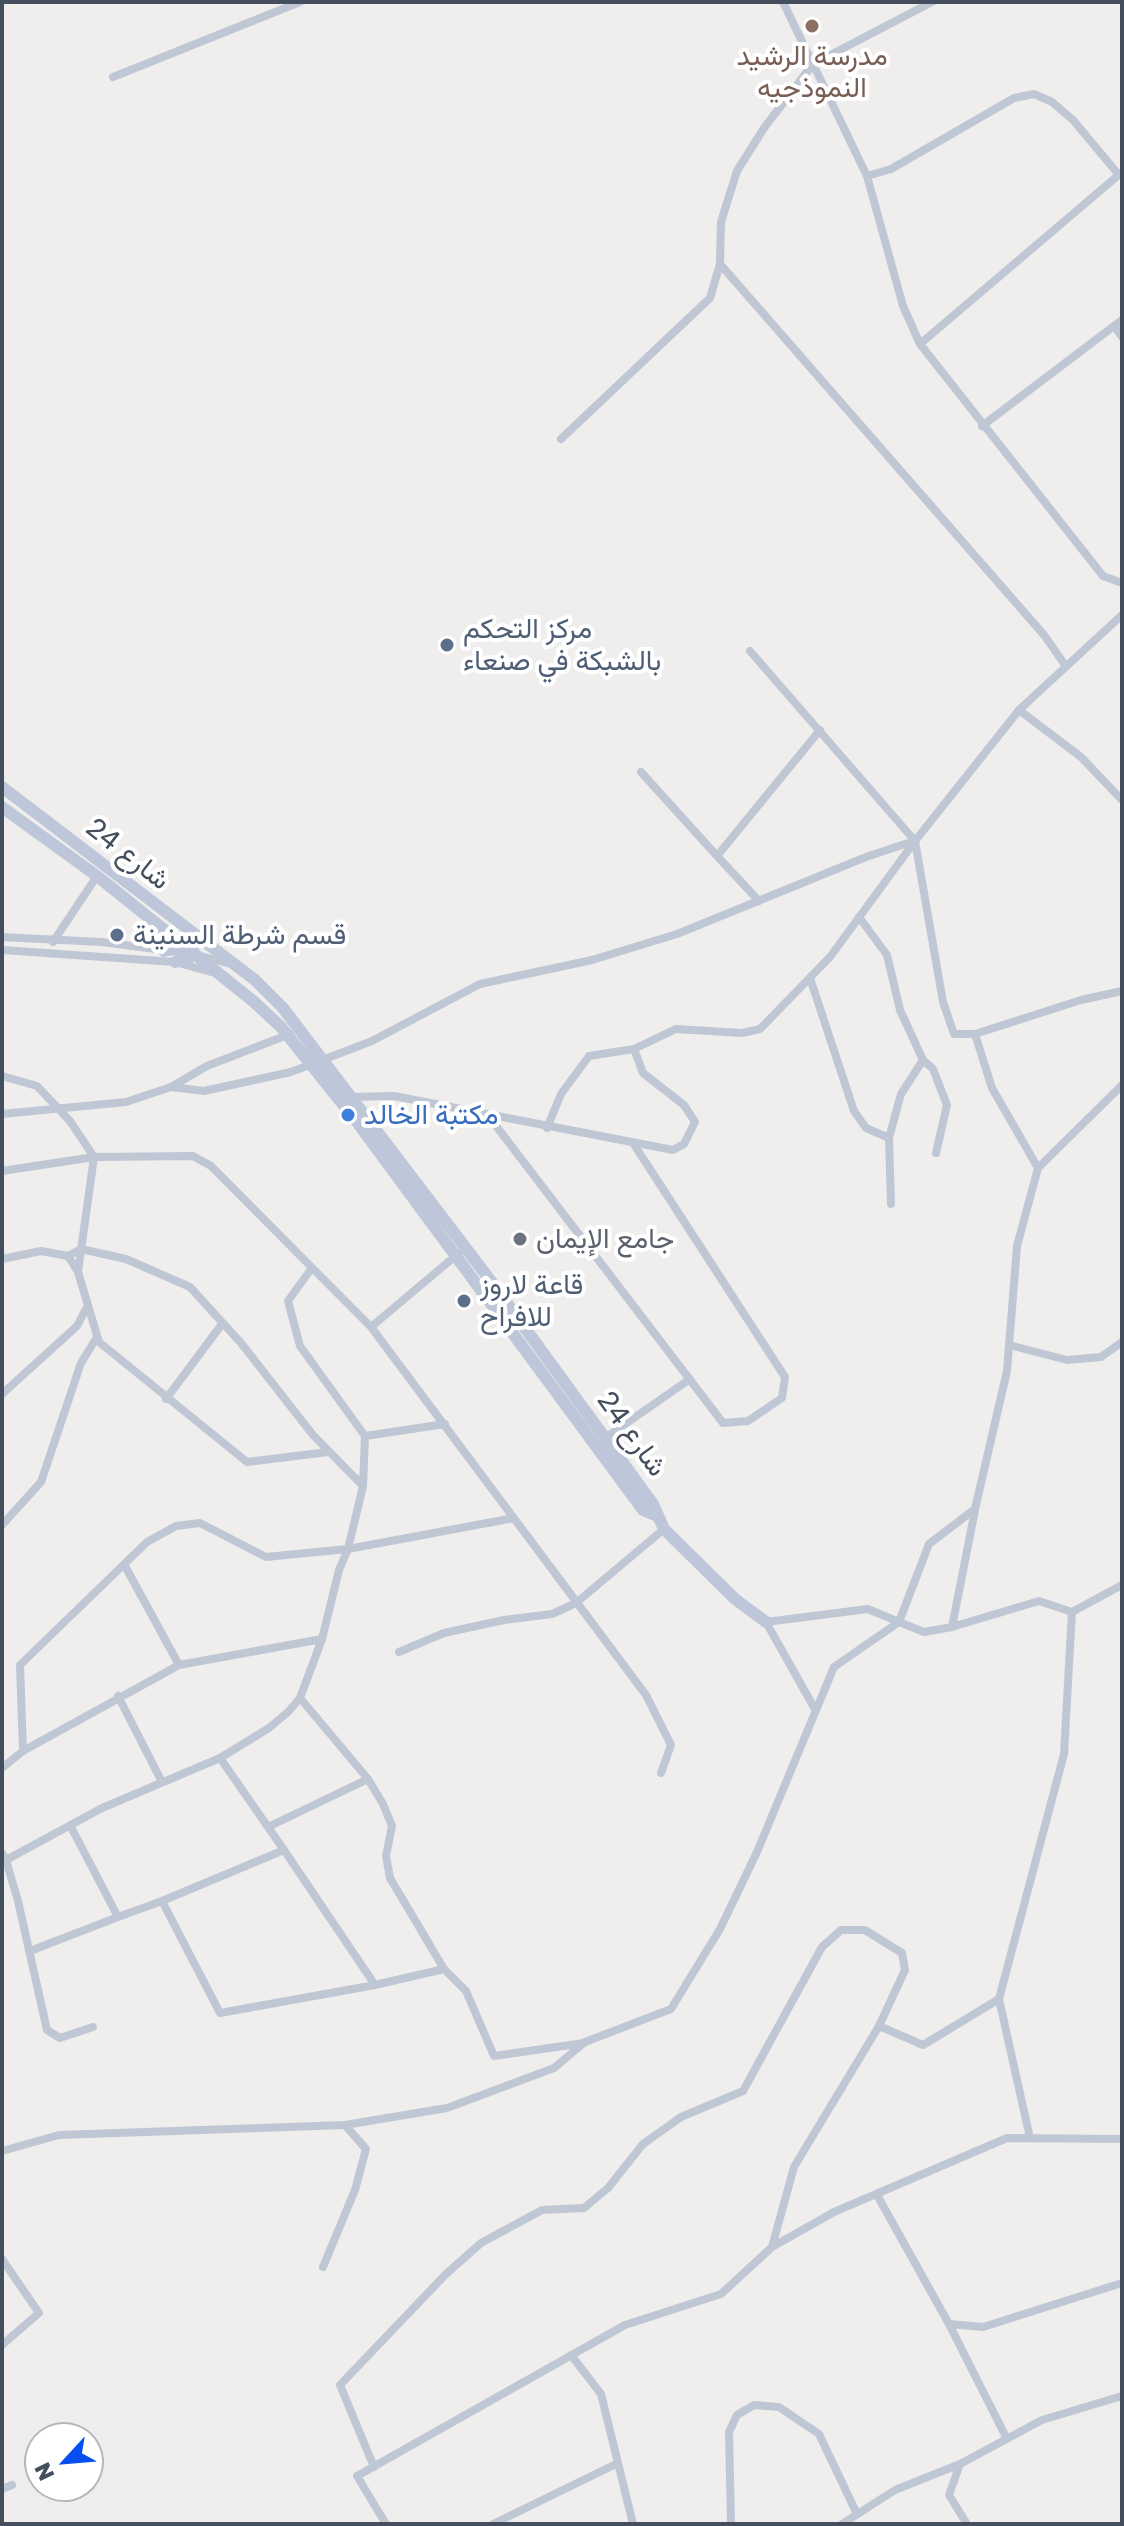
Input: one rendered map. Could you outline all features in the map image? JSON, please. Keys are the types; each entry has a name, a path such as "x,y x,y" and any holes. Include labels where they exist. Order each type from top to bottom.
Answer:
{"street":[{"path":"113,77 300,2"},
{"path":"783,2 867,176 903,306 920,344 1103,576 1122,583"},
{"path":"561,439 710,298 720,264 721,222 737,171 764,128 813,64 932,2"},
{"path":"867,176 891,169 1014,98 1034,94 1052,102 1073,120 1120,174 920,344"},
{"path":"720,264 1044,635 1065,665"},
{"path":"982,426 1118,323 1122,337"},
{"path":"547,1128 567,1084 589,1056 634,1049 676,1029 742,1033 760,1029 810,978 1019,710 1122,615"},
{"path":"750,651 915,841 943,1002 954,1034 975,1034 1081,1000 1122,991"},
{"path":"1019,710 1081,757 1122,800"},
{"path":"717,856 820,730"},
{"path":"641,772 759,901"},
{"name":"شارع 24","path":"2,787 255,980 301,1029 318,1062 605,1438 653,1504 655,1515"},
{"name":"شارع 24","path":"2,807 97,876 253,1001 318,1062"},
{"path":"171,1087 204,1091 259,1081 318,1062 372,1041 480,984 620,951 677,934 866,857 915,841"},
{"path":"48,951 97,876"},
{"path":"859,917 887,955 900,1010 923,1060 933,1069 947,1105 936,1153"},
{"path":"186,929 193,954"},
{"path":"2,937 54,939 193,954 237,968"},
{"path":"160,950 173,949 177,941"},
{"path":"2,950 175,962 216,973"},
{"path":"154,961 160,950"},
{"path":"175,962 193,954"},
{"path":"810,978 854,1111 866,1128 889,1138"},
{"path":"2,1114 126,1102 171,1087 207,1066 301,1029"},
{"path":"975,1034 992,1088 1038,1168"},
{"path":"346,1098 394,1096 489,1117 673,1150 684,1144 695,1122 684,1105 643,1073 634,1049"},
{"path":"891,1204 889,1138 901,1094 923,1060"},
{"path":"2,1076 37,1086 94,1157 78,1272 86,1309 97,1337 166,1399 247,1462 328,1452"},
{"path":"952,1627 1007,1371 1017,1246 1038,1168 1122,1085"},
{"path":"489,1117 723,1423 748,1421 782,1398 785,1377 633,1143"},
{"path":"2,1171 94,1157 193,1156 211,1166 371,1327 514,1518 527,1530 660,1718 671,1745 661,1773"},
{"path":"2,1259 41,1251 68,1256 81,1249 126,1259 190,1287 328,1452 363,1486"},
{"path":"371,1327 461,1251"},
{"name":"شارع 24","path":"461,1251 643,1510 655,1515"},
{"path":"68,1256 78,1272"},
{"path":"93,2027 60,2038 47,2030 30,1951 3,1859 162,1782 220,1758 269,1728 300,1698 322,1639 348,1549 363,1486 365,1436 326,1387 300,1346 288,1301 311,1269"},
{"path":"2,1394 77,1326 86,1309"},
{"path":"166,1399 222,1324"},
{"path":"2,1525 41,1482 81,1363 97,1337"},
{"path":"1009,1345 1067,1360 1101,1357 1122,1342"},
{"path":"605,1438 690,1379"},
{"path":"365,1436 445,1424"},
{"path":"300,1698 368,1779 392,1826 386,1856 390,1878 444,1969 466,1991 494,2056 585,2042 671,2009 720,1929 757,1852 834,1667 899,1622 929,1544 975,1509"},
{"path":"655,1515 664,1529 735,1599 766,1622 816,1711"},
{"path":"23,1751 20,1665 147,1542 176,1526 200,1523 266,1557 348,1549 514,1518"},
{"path":"399,1652 444,1633 552,1614 576,1603 664,1529"},
{"path":"125,1566 179,1665"},
{"path":"766,1622 868,1609 924,1632 952,1627 1039,1601 1072,1612 1122,1585"},
{"path":"1030,2138 999,1999 1064,1754 1072,1612"},
{"path":"2,1768 23,1751 179,1665 322,1639"},
{"path":"118,1696 162,1782"},
{"path":"220,1758 375,1985"},
{"path":"268,1827 368,1779"},
{"path":"70,1825 118,1917"},
{"path":"30,1951 284,1850"},
{"path":"162,1901 220,2013 375,1985 444,1969"},
{"path":"374,2467 340,2385 446,2274 481,2243 542,2210 584,2208 608,2188 643,2144 681,2117 743,2091 822,1947 841,1930 865,1930 902,1953 905,1970 879,2026 794,2167 772,2247"},
{"path":"879,2026 923,2045 999,1999"},
{"path":"2,2151 59,2135 345,2125 447,2108 554,2068 585,2042"},
{"path":"323,2267 355,2190 366,2149 345,2125"},
{"path":"386,2524 357,2476 625,2325 721,2294 772,2247 834,2212 1007,2138 1122,2139"},
{"path":"877,2195 949,2324 1007,2439"},
{"path":"2,2259 39,2313 2,2345"},
{"path":"949,2324 983,2327 1122,2283"},
{"path":"571,2355 601,2394 616,2464 630,2501 633,2524"},
{"path":"842,2524 895,2490 960,2464 1042,2420 1122,2396"},
{"path":"731,2524 729,2432 737,2415 754,2405 779,2407 819,2434 857,2514"},
{"path":"493,2524 616,2464"},
{"path":"960,2464 949,2495 967,2524"},
{"path":"2,2489 12,2485"}],"place":[{"name":"مدرسة الرشيد النموذجيه","path":"812,26"},
{"name":"مركز التحكم بالشبكة في صنعاء","path":"447,645"},
{"name":"قسم شرطة السنينة","path":"117,935"},
{"name":"مكتبة الخالد","path":"348,1115"},
{"name":"جامع الإيمان","path":"520,1239"},
{"name":"قاعة لاروز للافراح","path":"464,1301"}]}
